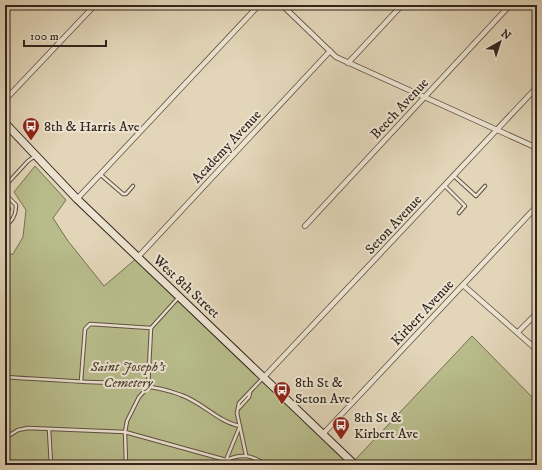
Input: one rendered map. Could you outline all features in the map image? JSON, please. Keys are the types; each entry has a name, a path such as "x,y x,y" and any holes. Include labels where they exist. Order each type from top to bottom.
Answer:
{"street":[{"path":"5,100 95,5"},
{"path":"77,199 259,5"},
{"path":"282,5 336,57 537,148"},
{"path":"287,9 291,5"},
{"path":"348,63 402,5"},
{"name":"Beech Avenue","path":"305,226 510,5"},
{"name":"Academy Avenue","path":"138,257 330,51"},
{"name":"Seton Avenue","path":"264,377 537,87"},
{"name":"West 8th Street","path":"5,123 77,199 355,465"},
{"name":"Kirbert Avenue","path":"323,434 537,206"},
{"path":"463,285 537,350"},
{"path":"518,332 537,313"}],"lane":[{"path":"5,186 28,161 35,156"},
{"path":"101,175 123,194 126,194 133,186"},
{"path":"454,176 476,196 485,186"},
{"path":"444,186 465,206 459,214"},
{"path":"5,194 16,205 16,212 12,221 5,226"},
{"path":"5,202 9,209 5,216"},
{"path":"126,465 125,432 127,421 132,407 148,387 151,328 180,297"},
{"path":"81,381 87,326 94,323 151,328"},
{"path":"5,377 81,381 148,387 181,394 200,403 232,424 240,426"},
{"path":"246,455 240,426 238,408 239,403 264,377"},
{"path":"224,465 240,426"},
{"path":"5,438 18,430 28,428 125,432 226,460 235,456 246,455 257,458 266,465"},
{"path":"49,429 51,465"}],"green space":[{"name":"Saint Joseph’s Cemetery","path":"35,166 66,200 53,218 68,241 104,286 138,257 353,462 472,336 537,402 537,465 5,465 5,255 13,254 23,237 26,210 14,192"}],"place":[{"name":"8th & Harris Ave","path":"31,141"},
{"name":"8th St & Seton Ave","path":"282,405"},
{"name":"8th St & Kirbert Ave","path":"341,440"}]}
